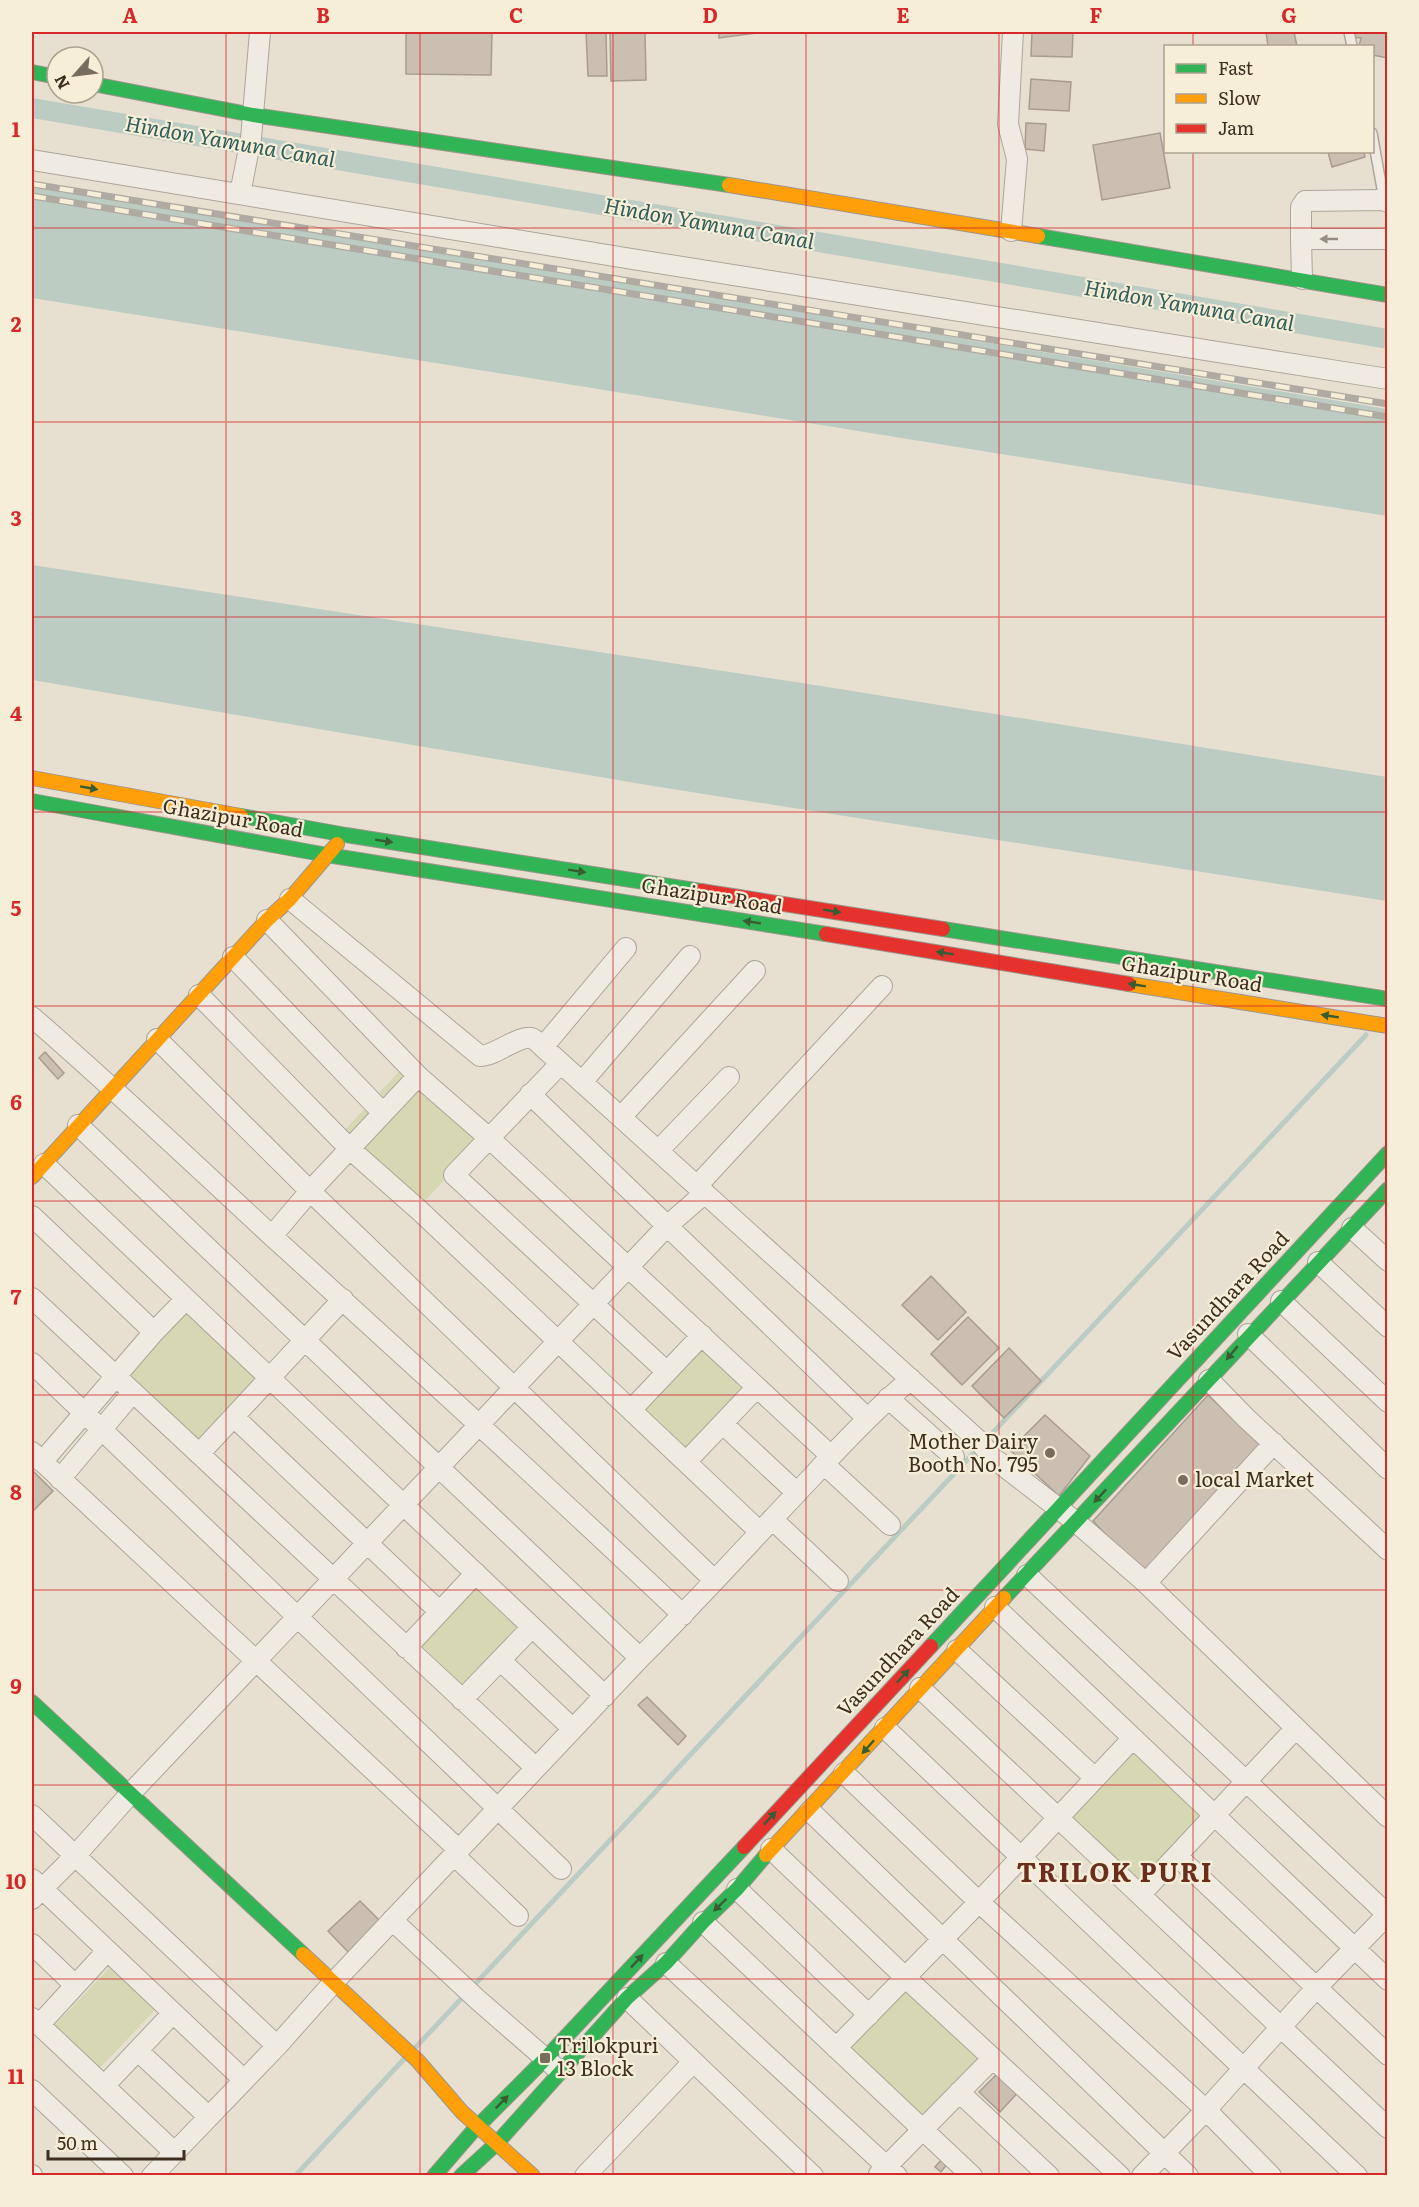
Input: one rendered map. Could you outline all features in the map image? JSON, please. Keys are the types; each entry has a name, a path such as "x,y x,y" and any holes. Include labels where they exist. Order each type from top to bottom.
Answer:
{"street":[{"path":"240,194 251,138 260,32"},
{"path":"1011,231 1017,159 1008,124 1013,32"},
{"path":"105,86 253,115 773,191 1388,295"},
{"path":"32,160 1388,380"},
{"path":"1302,279 1301,207 1305,201 1386,201"},
{"path":"1300,239 1388,239"},
{"name":"Ghazipur Road","path":"32,778 346,835 1388,999"},
{"name":"Ghazipur Road","path":"32,801 327,855 1388,1026"},
{"path":"346,835 290,899 267,920 38,1170 186,1299 605,1696"},
{"path":"290,899 480,1056 489,1055 525,1038 533,1039 543,1047 979,1441 992,1457 1076,1522 1146,1583 1388,1817"},
{"path":"267,920 418,1076 489,1138 757,1387 890,1525"},
{"path":"543,1047 626,948"},
{"path":"582,1082 690,956"},
{"path":"233,957 383,1113"},
{"path":"621,1117 754,971"},
{"path":"243,2079 107,1951 35,1889 75,1856 130,1794 701,1190 882,986"},
{"path":"198,995 350,1149 686,1462 838,1581"},
{"path":"32,1017 114,1088 272,1236 479,1423 683,1615"},
{"path":"157,1040 310,1191 714,1580"},
{"path":"561,1063 454,1175 667,1372"},
{"path":"272,1236 310,1191 418,1076"},
{"path":"658,1151 729,1077"},
{"path":"530,1094 867,1418"},
{"path":"78,1125 640,1658"},
{"name":"Vasundhara Road","path":"461,2175 497,2143 552,2065 1215,1336 1388,1153"},
{"name":"Vasundhara Road","path":"434,2175 478,2126 552,2065 666,1963 737,1889 771,1849 810,1811 995,1607 1209,1380 1248,1334 1387,1189"},
{"path":"32,1216 154,1332"},
{"path":"1352,1228 1388,1261"},
{"path":"1318,1262 1388,1327"},
{"path":"32,1298 536,1768"},
{"path":"186,1299 154,1332 84,1414 37,1457 256,1661 456,1853 518,1916"},
{"path":"199,1454 343,1299"},
{"path":"1281,1301 1388,1402"},
{"path":"1248,1334 1388,1469"},
{"path":"631,1410 702,1335"},
{"path":"32,1363 561,1869"},
{"path":"152,2175 277,2046 392,1920 683,1615 827,1460 867,1418 910,1379"},
{"path":"1209,1380 1246,1418 1388,1550"},
{"path":"686,1462 757,1387"},
{"path":"60,1479 133,1392"},
{"path":"888,1398 954,1457"},
{"path":"234,1417 439,1611"},
{"path":"723,1424 797,1492"},
{"path":"1146,1583 1274,1443"},
{"path":"406,1648 476,1573"},
{"path":"1027,1575 1387,1915 1317,1987 1206,2110 1142,2175"},
{"path":"995,1607 1388,1980"},
{"path":"462,1700 532,1627"},
{"path":"957,1650 1095,1778"},
{"path":"500,1660 573,1729"},
{"path":"920,1688 1388,2128"},
{"path":"32,1702 418,2061 462,2112 533,2175"},
{"path":"885,1728 1357,2175"},
{"path":"1140,1895 1296,1728"},
{"path":"836,2048 979,1902 1133,1738"},
{"path":"844,1773 979,1902 1206,2110 1271,2175"},
{"path":"810,1811 1188,2175"},
{"path":"32,1815 277,2046"},
{"path":"771,1849 905,1977 1120,2175"},
{"path":"1177,1856 1388,2055"},
{"path":"737,1889 869,2015"},
{"path":"392,1920 552,2065"},
{"path":"703,1922 972,2175"},
{"path":"32,1944 75,1985"},
{"path":"107,1951 75,1985 35,2021 174,2152"},
{"path":"666,1963 887,2172 923,2130 993,2058"},
{"path":"627,1998 813,2175"},
{"path":"104,2086 172,2013"},
{"path":"138,2051 208,2116"},
{"path":"585,2175 693,2062"},
{"path":"32,2090 123,2175"},
{"path":"959,2092 1049,2175"}],"lane":[{"path":"1374,143 1386,201"}],"green space":[{"path":"406,1064 484,1138 419,1207 341,1134"},
{"path":"189,1300 267,1375 202,1443 124,1370"},
{"path":"699,1347 743,1390 683,1452 639,1409"},
{"path":"479,1580 523,1623 464,1686 419,1643"},
{"path":"1129,1745 1207,1820 1142,1889 1064,1815"},
{"path":"114,1963 159,2006 99,2069 54,2026"},
{"path":"909,1978 988,2053 922,2122 844,2049"}],"shaded area":[{"path":"32,184 1387,409 1387,516 32,298"},
{"path":"32,565 815,685 1387,777 1387,901 653,786 32,680"}],"building":[{"path":"406,32 492,32 491,75 406,74"},
{"path":"586,32 606,32 607,76 588,76"},
{"path":"610,32 645,32 646,80 611,81"},
{"path":"719,32 764,32 719,38"},
{"path":"1032,32 1073,32 1072,57 1031,56"},
{"path":"1266,32 1294,32 1297,45 1268,45"},
{"path":"1352,32 1388,32 1388,58 1374,55 1374,45 1359,45 1361,38 1352,37"},
{"path":"1031,79 1071,82 1069,111 1029,109"},
{"path":"1026,123 1046,124 1044,151 1025,149"},
{"path":"1160,133 1170,188 1102,200 1093,145"},
{"path":"1328,153 1364,153 1365,157 1332,167"},
{"path":"45,1052 64,1073 58,1079 39,1058"},
{"path":"931,1276 966,1312 938,1340 902,1305"},
{"path":"968,1317 999,1348 962,1385 931,1354"},
{"path":"1009,1348 1041,1381 1004,1418 972,1386"},
{"name":"local Market","path":"1208,1395 1263,1448 1146,1577 1093,1521"},
{"name":"Mother Dairy Booth No. 795","path":"1045,1415 1090,1456 1059,1496 1010,1450"},
{"path":"32,1470 53,1491 32,1512"},
{"path":"647,1697 686,1736 678,1745 638,1705"},
{"path":"360,1901 382,1923 350,1954 328,1931"},
{"path":"1003,2068 1023,2087 1000,2112 979,2092"},
{"path":"942,2159 947,2164 941,2172 935,2167"}],"waterway":[{"name":"Hindon Yamuna Canal","path":"32,108 1388,339"},
{"path":"415,2048 1366,1035"},
{"path":"295,2176 404,2059"}],"railway":[{"path":"32,184 1388,404"},
{"path":"32,196 1388,417"}],"traffic: fast":[{"path":"32,72 45,75"},
{"path":"105,86 253,115 729,185"},
{"path":"1038,236 1388,295"},
{"path":"32,801 327,855 826,934"},
{"path":"241,816 346,835 701,891"},
{"path":"943,929 1388,999"},
{"path":"931,1646 1388,1153"},
{"path":"1004,1598 1388,1189"},
{"path":"32,1702 303,1954"},
{"path":"434,2176 473,2131 545,2059 744,1847"},
{"path":"461,2176 497,2143 627,1998 666,1963 737,1889 766,1855"}],"traffic: slow":[{"path":"729,185 1038,236"},
{"path":"32,778 241,816"},
{"path":"32,1177 267,920 290,899 337,844"},
{"path":"1129,984 1388,1026"},
{"path":"766,1855 1004,1598"},
{"path":"303,1954 418,2061 462,2112 533,2176"}],"traffic: jam":[{"path":"701,891 943,929"},
{"path":"826,934 1129,984"},
{"path":"744,1847 931,1646"}],"place":[{"name":"Mother Dairy Booth No. 795","path":"1050,1453"},
{"name":"local Market","path":"1183,1480"},
{"name":"Trilokpuri 13 Block","path":"545,2058"}],"district":[{"name":"TRILOK PURI","path":"1115,1873"}]}
